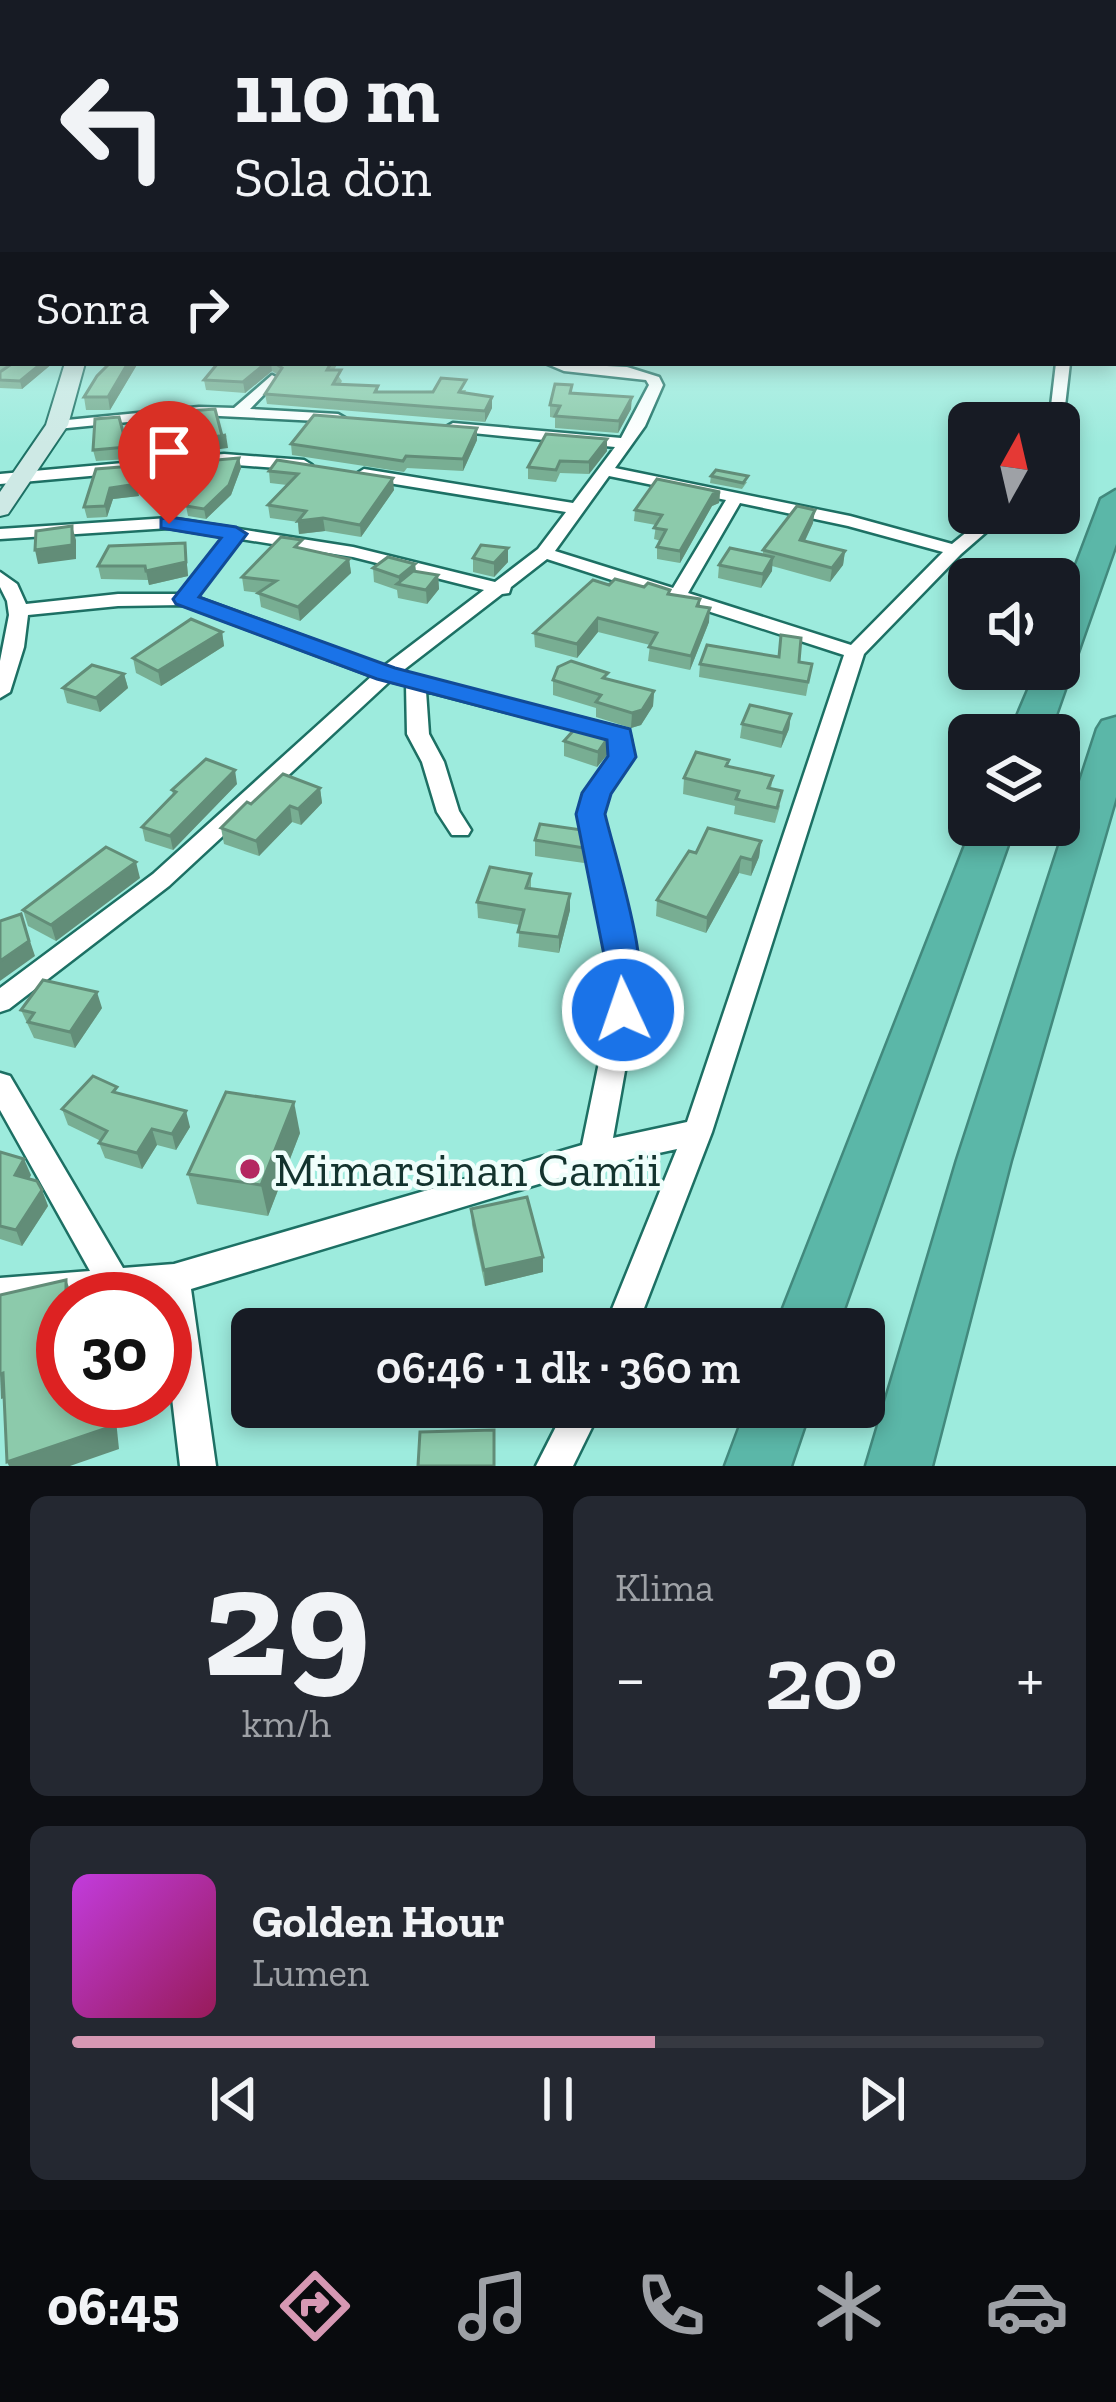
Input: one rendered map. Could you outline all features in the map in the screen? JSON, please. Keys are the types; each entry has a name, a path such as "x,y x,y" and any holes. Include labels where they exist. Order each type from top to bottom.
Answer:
{"highway":[{"path":"1080,600 1116,500"},
{"path":"899,1466 984,1160 1116,729"},
{"path":"813,1308 986,846"},
{"path":"758,1466 772,1428"}],"street":[{"path":"0,509 11,480 57,425 73,366"},
{"path":"0,1002 161,880 386,674 544,554 608,471 656,385 652,376 631,367 579,370 564,366"},
{"path":"1058,402 1063,366"},
{"path":"240,411 272,379"},
{"path":"57,425 240,411 349,419"},
{"path":"436,425 626,443"},
{"path":"11,480 224,459 329,469"},
{"path":"608,471 955,550"},
{"path":"352,472 579,508"},
{"path":"679,593 736,497"},
{"path":"0,534 169,524 353,552 503,589"},
{"path":"184,599 236,534"},
{"path":"628,1308 698,1132 855,652 974,534"},
{"path":"544,554 855,652"},
{"path":"0,577 9,583 21,610 0,692"},
{"path":"21,610 184,599 386,674 614,732 623,741 622,757 596,793 591,814 623,965 623,1010 595,1154"},
{"path":"416,682 418,734 433,762 448,812 460,830"},
{"path":"0,1084 108,1272"},
{"path":"192,1274 595,1154 698,1132"},
{"path":"0,1293 36,1291"},
{"path":"192,1419 198,1466"},
{"path":"554,1466 574,1428"}],"building":[{"path":"9,366 38,366 20,381 0,380 0,372"},
{"path":"107,366 126,366 108,397 84,397"},
{"path":"216,366 262,366 243,382 204,380"},
{"path":"329,366 327,370 341,370 333,384 378,386 375,392 433,392 441,378 466,380 459,392 492,397 485,411 265,394 282,368"},
{"path":"555,384 572,385 570,393 632,397 619,421 555,416 560,406 550,405"},
{"path":"215,409 222,436 179,442 175,412"},
{"path":"314,415 477,428 463,459 406,456 403,461 291,444"},
{"path":"119,417 127,447 93,450 95,419"},
{"path":"546,434 607,439 589,462 560,461 556,470 528,467"},
{"path":"239,458 229,485 204,509 186,506 204,481 186,482 183,463"},
{"path":"277,460 393,478 360,525 323,518 298,521 306,511 268,505 298,474 269,471"},
{"path":"132,466 137,484 110,488 105,506 84,507 96,469"},
{"path":"716,470 748,476 743,483 711,476"},
{"path":"657,479 720,492 713,494 680,551 657,547 666,530 654,528 662,515 635,510"},
{"path":"797,506 815,510 800,540 845,551 832,568 763,550"},
{"path":"72,526 72,545 35,550 36,531"},
{"path":"281,537 302,540 295,547 349,559 298,607 258,593 276,581 242,577"},
{"path":"185,543 186,562 146,571 145,566 98,566 109,546"},
{"path":"481,545 508,548 494,563 473,558"},
{"path":"730,548 773,557 763,574 719,565"},
{"path":"388,557 415,564 399,577 373,568"},
{"path":"413,571 438,575 426,590 397,584"},
{"path":"615,579 644,587 648,583 670,590 668,594 700,599 697,606 710,608 691,656 649,647 657,633 598,618 577,644 534,633 593,580 609,585"},
{"path":"191,619 222,632 158,671 133,658"},
{"path":"781,635 801,638 799,662 812,664 808,682 700,664 707,645 779,657"},
{"path":"571,661 608,673 603,678 654,691 642,710 632,713 596,702 601,695 553,680 558,667"},
{"path":"92,665 124,674 96,698 63,688"},
{"path":"750,705 791,714 783,733 742,724"},
{"path":"582,721 607,727 607,739 598,752 564,741"},
{"path":"696,752 729,760 726,766 773,776 768,788 782,791 777,808 736,799 739,791 684,778"},
{"path":"206,759 235,770 170,836 142,827 176,792 172,790"},
{"path":"283,774 320,788 298,809 290,806 256,841 221,828 247,802 251,804"},
{"path":"540,824 582,830 584,848 535,840"},
{"path":"708,828 761,841 752,860 741,857 707,918 657,900 689,851 696,853"},
{"path":"106,847 136,862 51,925 23,910"},
{"path":"490,867 531,874 526,888 570,894 559,937 518,932 524,910 477,902"},
{"path":"21,914 29,941 0,961 0,921"},
{"path":"43,980 97,992 70,1032 28,1022 34,1013 21,1010"},
{"path":"93,1076 117,1087 113,1092 186,1111 172,1134 152,1129 137,1153 99,1143 107,1131 62,1109"},
{"path":"226,1092 294,1102 261,1185 188,1174"},
{"path":"0,1152 24,1159 15,1175 37,1181 42,1190 16,1230 0,1226"},
{"path":"527,1197 543,1257 484,1270 471,1209"},
{"path":"36,1287 36,1428 107,1428 7,1462 0,1295"},
{"path":"494,1430 494,1466 418,1466 420,1432"}],"place":[{"name":"Mimarsinan Camii","path":"250,1169"}],"route":[{"path":"169,524 236,534 184,599 265,633 386,674 621,735 622,757 596,793 591,814 623,965 623,1010"}]}
